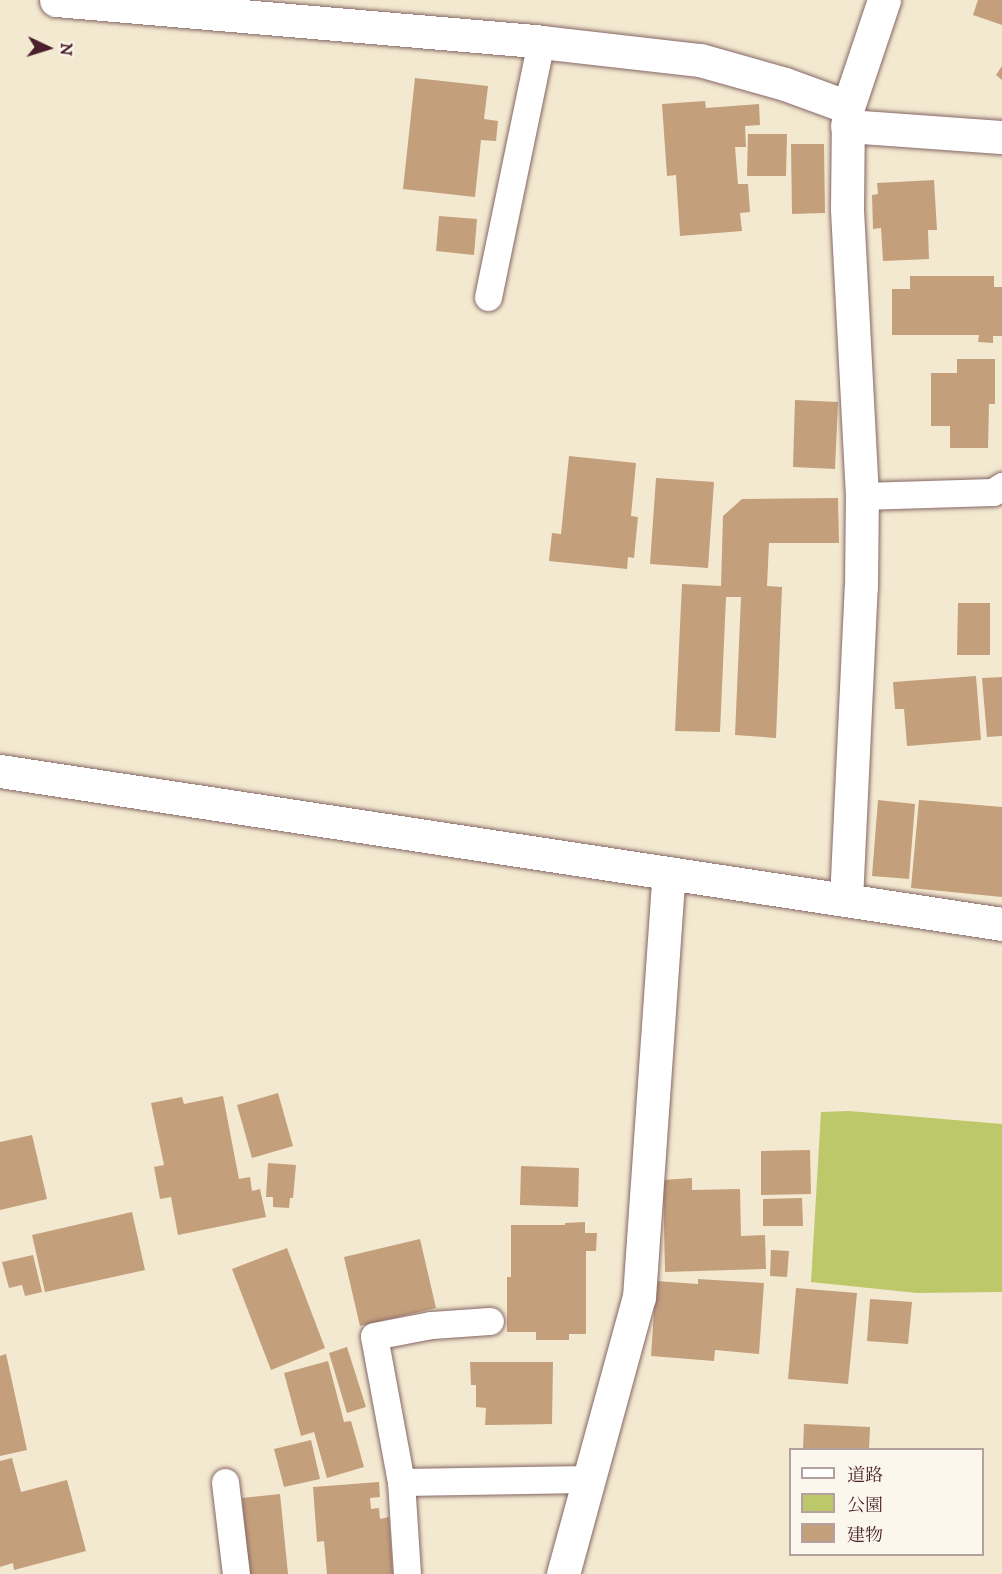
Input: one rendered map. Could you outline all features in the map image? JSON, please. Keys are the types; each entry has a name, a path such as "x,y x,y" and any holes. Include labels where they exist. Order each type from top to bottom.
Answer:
{"street":[{"path":"56,0 541,42 700,60 785,84 847,116 1002,137"},
{"path":"846,900 861,586 862,496 848,208 847,116 884,0"},
{"path":"0,771 1002,924"},
{"path":"563,1574 639,1297 669,873"}],"lane":[{"path":"488,297 541,42"},
{"path":"862,496 993,492 1002,486"},
{"path":"407,1574 401,1482 374,1336 431,1325 490,1321"},
{"path":"401,1482 590,1479"},
{"path":"225,1482 236,1574"}],"green space":[{"path":"849,1111 1002,1124 1002,1292 917,1293 811,1282 821,1112"}],"building":[{"path":"978,0 1002,0 1002,25 973,15"},
{"path":"1002,66 1002,80 996,75"},
{"path":"415,78 488,86 484,119 498,121 496,141 481,140 475,197 403,189"},
{"path":"705,101 706,108 759,104 760,125 745,126 746,147 735,147 738,184 748,184 750,212 740,213 742,231 680,236 676,175 667,176 662,104"},
{"path":"748,134 787,134 786,176 747,176"},
{"path":"791,144 824,144 825,213 792,214"},
{"path":"934,180 937,230 928,230 929,259 883,261 881,228 873,229 872,195 878,194 877,183"},
{"path":"439,216 477,219 474,255 436,251"},
{"path":"910,276 994,276 994,287 1002,287 1002,336 993,336 993,343 978,342 979,335 892,335 892,289 910,289"},
{"path":"957,359 995,359 995,404 989,404 988,448 950,448 950,426 931,426 931,373 957,373"},
{"path":"795,400 838,402 835,469 793,467"},
{"path":"569,456 636,463 631,516 638,517 634,558 628,557 627,569 549,561 552,533 561,534"},
{"path":"656,478 714,482 708,568 650,564"},
{"path":"838,498 839,543 769,543 767,586 782,587 776,738 735,735 741,597 726,597 720,732 675,731 682,584 721,586 723,516 742,499"},
{"path":"958,603 990,603 990,655 957,655"},
{"path":"976,676 981,740 907,746 904,709 895,709 893,682"},
{"path":"1002,677 1002,736 987,737 982,678"},
{"path":"878,800 915,804 909,879 872,876"},
{"path":"919,800 1002,807 1002,897 911,888"},
{"path":"278,1093 293,1146 252,1158 237,1105"},
{"path":"223,1096 239,1179 250,1177 252,1191 260,1189 266,1217 178,1235 171,1197 160,1199 154,1167 164,1165 151,1103 182,1097 184,1104"},
{"path":"32,1135 47,1199 0,1210 0,1142"},
{"path":"810,1150 811,1194 761,1195 761,1151"},
{"path":"268,1163 296,1165 293,1198 290,1198 289,1208 273,1207 273,1197 266,1197"},
{"path":"521,1166 579,1168 578,1207 520,1205"},
{"path":"692,1178 692,1190 740,1189 741,1236 765,1235 766,1269 665,1272 663,1180"},
{"path":"802,1198 803,1226 763,1226 763,1199"},
{"path":"132,1212 145,1270 45,1292 32,1235"},
{"path":"585,1222 585,1233 597,1233 596,1251 586,1251 586,1334 569,1334 569,1340 536,1340 536,1332 507,1332 507,1277 511,1277 511,1225 565,1225 565,1223"},
{"path":"420,1239 436,1308 360,1326 344,1257"},
{"path":"287,1248 325,1348 271,1370 232,1269"},
{"path":"771,1250 789,1251 787,1277 770,1276"},
{"path":"33,1255 42,1292 25,1296 22,1285 9,1288 2,1262"},
{"path":"698,1279 764,1283 759,1354 715,1350 714,1361 651,1356 656,1281 698,1284"},
{"path":"796,1288 857,1293 848,1384 788,1379"},
{"path":"870,1299 912,1302 908,1344 867,1341"},
{"path":"347,1347 366,1407 347,1413 329,1353"},
{"path":"6,1354 27,1450 0,1456 0,1356"},
{"path":"328,1361 344,1422 351,1421 364,1467 327,1478 314,1432 301,1436 284,1373"},
{"path":"470,1362 553,1362 552,1424 485,1425 486,1408 476,1407 476,1385 471,1385"},
{"path":"804,1424 870,1427 869,1448 803,1448"},
{"path":"311,1440 320,1479 284,1487 274,1449"},
{"path":"12,1458 21,1492 67,1480 86,1551 14,1570 13,1563 0,1567 0,1461"},
{"path":"379,1482 380,1497 370,1498 371,1509 379,1508 380,1519 389,1517 393,1574 327,1574 324,1541 317,1542 313,1487"},
{"path":"280,1494 288,1574 249,1574 242,1498"}]}
